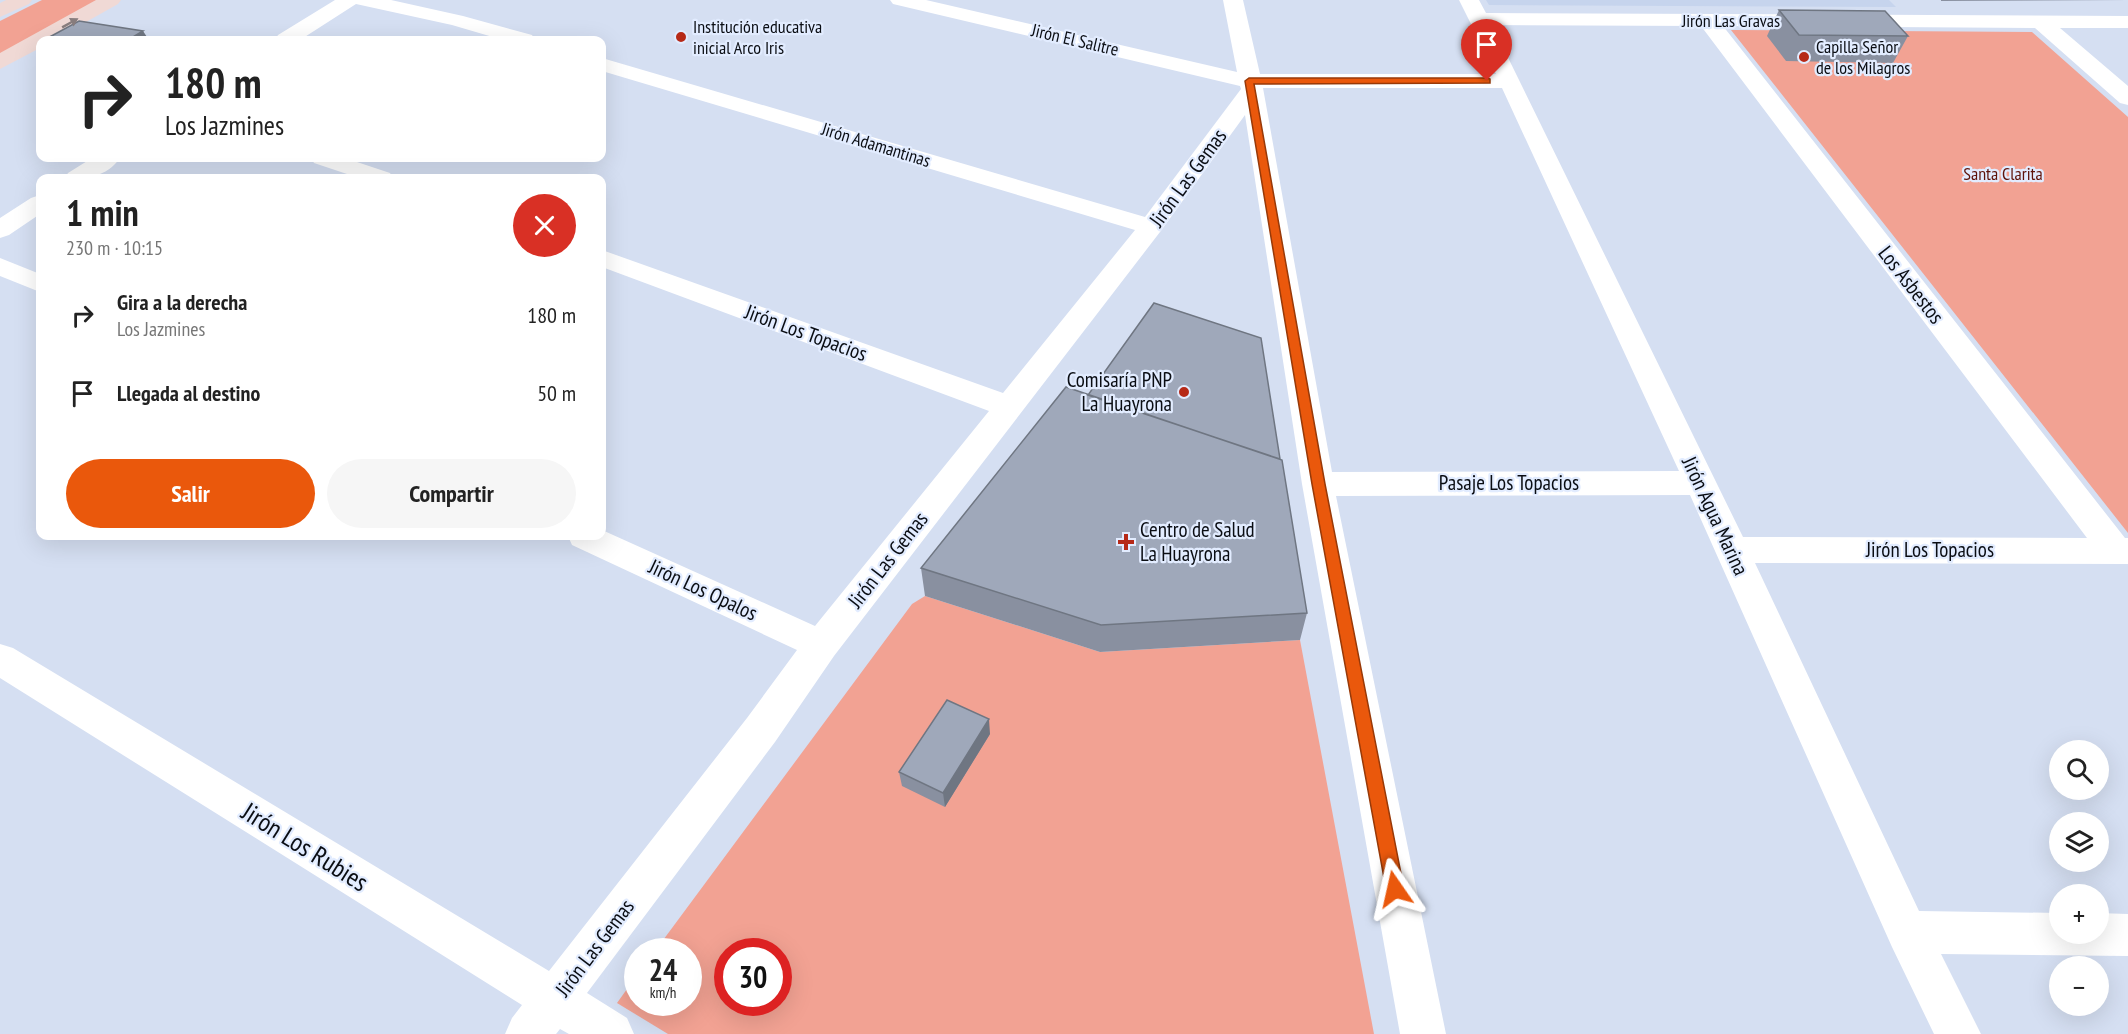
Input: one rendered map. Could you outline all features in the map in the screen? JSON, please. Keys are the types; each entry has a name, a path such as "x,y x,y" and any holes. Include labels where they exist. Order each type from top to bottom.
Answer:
{"main road":[{"path":"0,11 22,0"},
{"path":"47,36 111,0"},
{"path":"0,62 36,42"}],"street":[{"path":"292,36 349,0"},
{"path":"363,0 456,20 510,36"},
{"name":"Jirón El Salitre","path":"900,0 1250,85 1510,81"},
{"path":"1233,0 1250,85 1318,484 1423,1034"},
{"path":"1916,0 1938,22"},
{"name":"Jirón Las Gravas","path":"1473,9 1708,21 2128,22"},
{"name":"Jirón Agua Marina","path":"1473,9 1510,81 1732,550 1907,932 1958,1034"},
{"name":"Los Asbestos","path":"1708,21 2122,550"},
{"path":"2042,23 2128,98"},
{"name":"Jirón Adamantinas","path":"606,65 1151,227"},
{"name":"Jirón Las Gemas","path":"528,1034 761,730 821,645 1151,227 1250,85"},
{"path":"83,174 102,162"},
{"path":"335,162 369,174"},
{"path":"0,230 36,206"},
{"name":"Jirón Los Topacios","path":"606,259 1011,407"},
{"path":"0,266 36,282"},
{"name":"Pasaje Los Topacios","path":"1318,484 1700,483"},
{"name":"Jirón Los Opalos","path":"593,540 821,645"},
{"name":"Jirón Los Topacios","path":"1732,550 2122,550"},
{"name":"Jirón Los Rubies","path":"0,659 611,1034"},
{"path":"1907,932 2128,936"}],"shaded area":[{"path":"1486,0 1889,0 1896,7 1489,5"}],"green space":[{"path":"42,0 99,0 0,54 0,21"},
{"name":"Santa Clarita","path":"1731,30 2032,32 2128,117 2128,533"},
{"path":"925,596 1100,652 1300,640 1374,1034 668,1034 638,1016 702,1016 702,938 665,938 912,604"},
{"path":"624,993 624,1007 617,1003"}],"building":[{"path":"1779,10 1885,11 1908,36 1799,35"},
{"path":"79,21 143,31 135,36 51,36"},
{"name":"Comisaría PNP La Huayrona","path":"1154,303 1261,338 1280,459 1088,395"},
{"name":"Centro de Salud La Huayrona","path":"1066,387 1282,460 1307,613 1101,625 921,568"},
{"path":"947,700 989,719 943,793 899,772"}],"place":[{"name":"Institución educativa inicial Arco Iris","path":"681,37"},
{"name":"Capilla Señor de los Milagros","path":"1804,57"},
{"name":"Comisaría PNP La Huayrona","path":"1184,392"},
{"name":"Centro de Salud La Huayrona","path":"1126,542"}],"route":[{"path":"1395,889 1318,484 1249,81 1487,81"}]}
